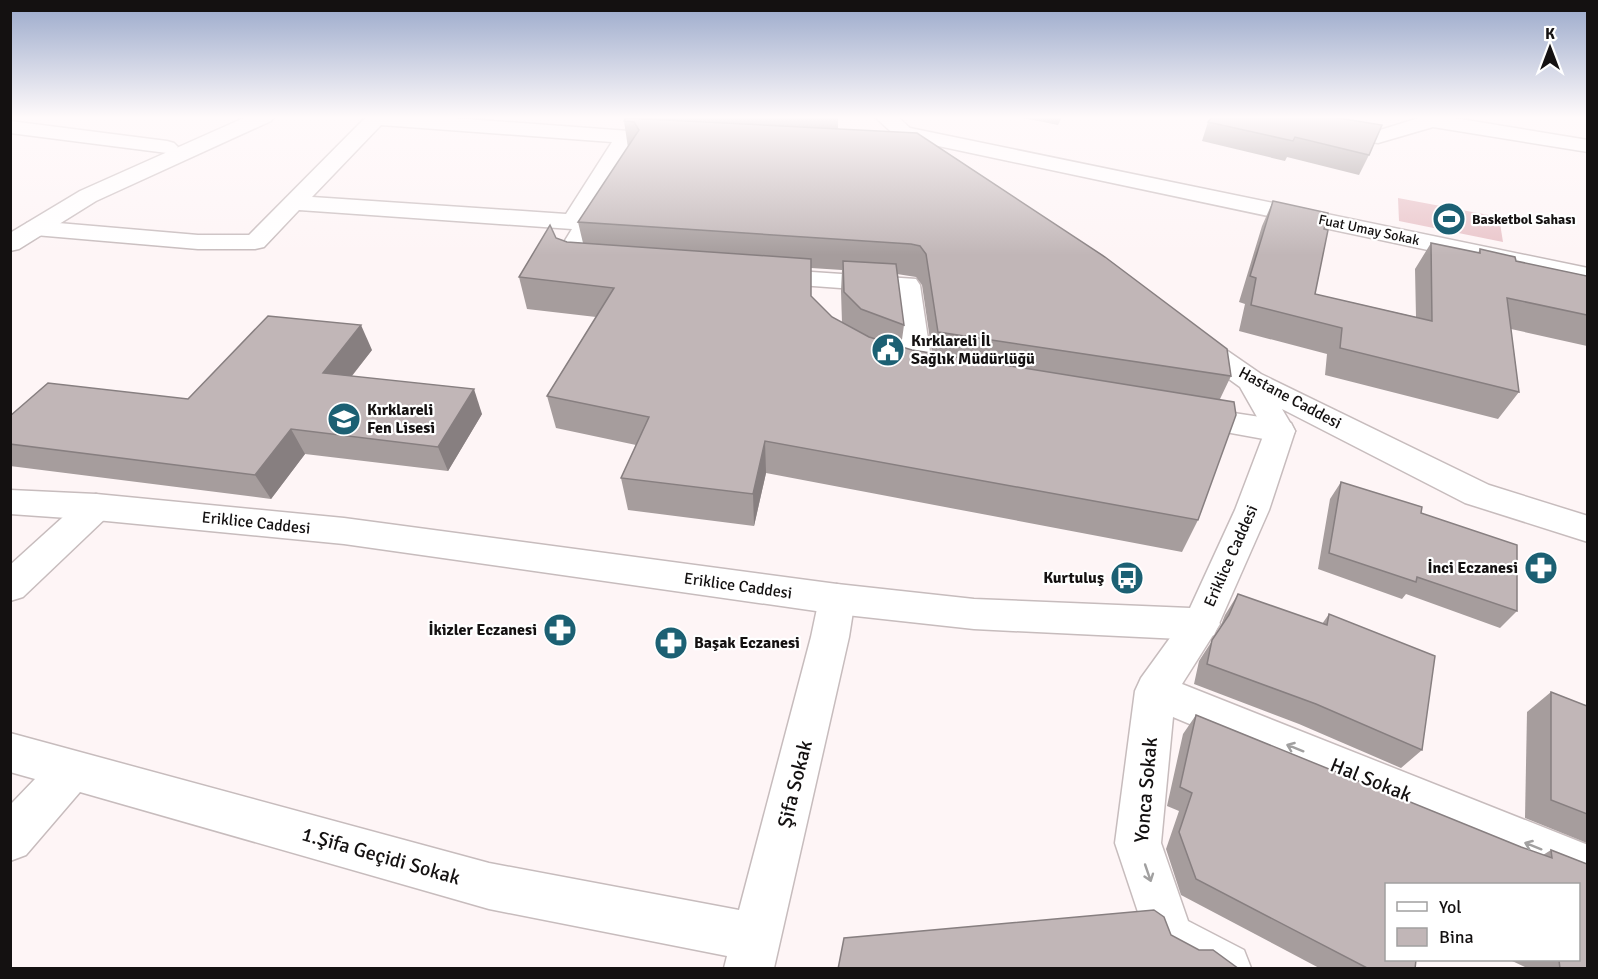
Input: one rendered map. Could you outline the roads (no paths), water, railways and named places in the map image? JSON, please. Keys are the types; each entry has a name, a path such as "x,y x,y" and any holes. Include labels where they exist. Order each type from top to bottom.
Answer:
{"street":[{"path":"10,226 88,182 132,163"},
{"path":"10,243 88,196 162,163"},
{"path":"35,228 198,242 255,242 333,163"},
{"path":"293,203 573,222 617,163"},
{"path":"620,163 570,252 574,263 620,266"},
{"path":"938,163 954,174"},
{"name":"Fuat Umay Sokak","path":"1071,163 1587,276"},
{"path":"746,276 826,293 907,285 919,373"},
{"name":"Hastane Caddesi","path":"1175,327 1251,381 1477,494 1587,529"},
{"path":"891,366 965,381"},
{"path":"1251,381 1280,431"},
{"path":"1163,412 1280,431"},
{"name":"Eriklice Caddesi","path":"10,502 96,507 344,531 837,599 974,614 1201,624 1252,510 1280,431"},
{"path":"10,587 96,507"},
{"name":"Şifa Sokak","path":"753,953 830,637 837,599"},
{"name":"Yonca Sokak","path":"1201,624 1155,691 1138,843 1169,937 1226,969"},
{"name":"Hal Sokak","path":"1155,691 1587,868"},
{"name":"1.Şifa Geçidi Sokak","path":"10,752 489,886 753,953"},
{"path":"10,839 72,768"}],"place":[{"name":"Basketbol Sahası","path":"1449,219"},
{"name":"Kırklareli İl Sağlık Müdürlüğü","path":"888,350"},
{"name":"Kırklareli Fen Lisesi","path":"344,419"},
{"name":"İnci Eczanesi","path":"1541,568"},
{"name":"Kurtuluş","path":"1127,578"},
{"name":"İkizler Eczanesi","path":"560,630"},
{"name":"Başak Eczanesi","path":"671,643"}]}
